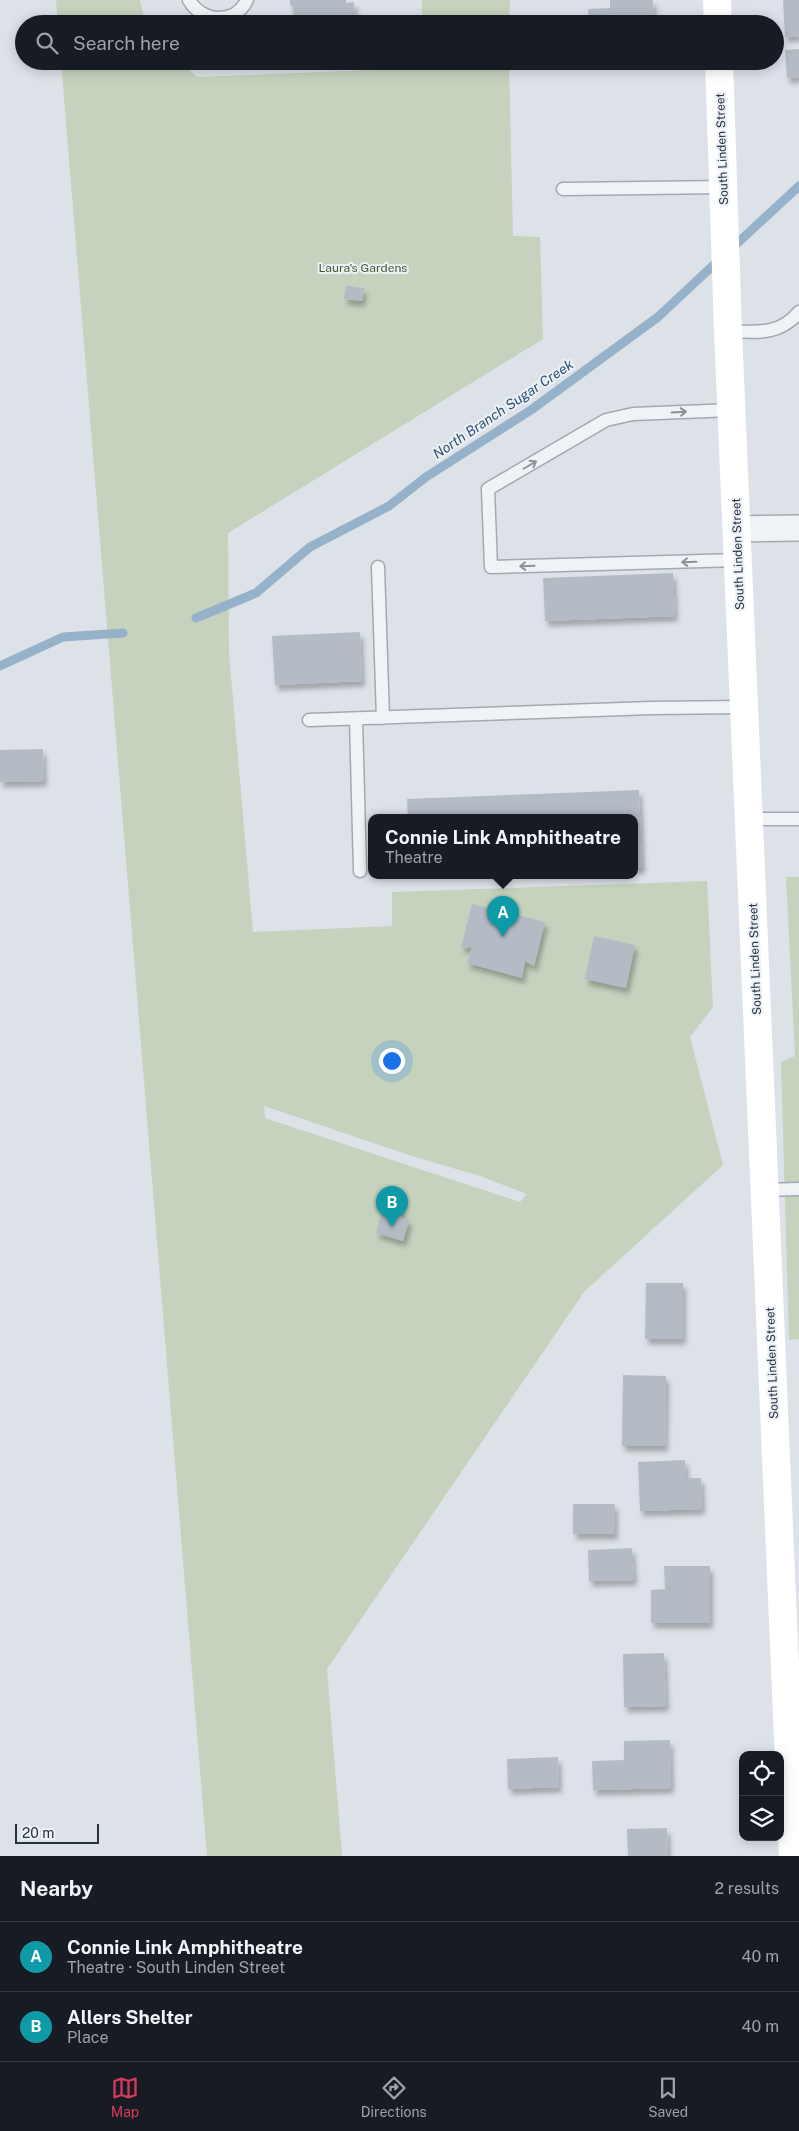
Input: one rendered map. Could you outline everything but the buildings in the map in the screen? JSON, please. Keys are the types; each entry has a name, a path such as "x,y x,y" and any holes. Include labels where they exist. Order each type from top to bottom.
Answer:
{"main road":[{"path":"717,0 718,15"},
{"name":"South Linden Street","path":"719,70 736,530 793,1856"}],"street":[{"path":"736,530 799,528"}],"lane":[{"path":"189,0 196,10 204,15"},
{"path":"230,15 237,13 247,0"},
{"path":"563,189 724,189"},
{"path":"728,331 762,332 778,329 794,318 799,312"},
{"path":"732,410 633,414 606,420 488,489 490,567 738,560"},
{"path":"378,567 383,718"},
{"path":"310,720 652,708 744,707"},
{"path":"356,719 360,871"},
{"path":"749,819 799,818"},
{"path":"764,1190 799,1189"}],"green space":[{"path":"56,0 140,0 143,15 57,15"},
{"path":"422,0 510,0 509,15 422,15"},
{"name":"Laura's Gardens","path":"62,70 189,70 197,77 373,70 509,70 513,236 540,237 543,339 228,533 229,653 253,932 392,926 392,892 707,881 713,1007 690,1037 723,1165 584,1292 327,1669 342,1856 207,1856","holes":["264,1106 415,1157 480,1176 527,1194 520,1202 265,1118"]},
{"path":"786,877 799,877 799,1339 789,1340 781,1062 795,1056"}],"waterway":[{"name":"North Branch Sugar Creek","path":"730,250 799,186"},
{"name":"North Branch Sugar Creek","path":"196,618 256,593 310,547 389,506 426,477 531,410 658,317 720,259"},
{"name":"North Branch Sugar Creek","path":"0,666 63,637 123,633"}],"place":[{"name":"Connie Link Amphitheatre","path":"503,937"},
{"name":"Allers Shelter","path":"392,1227"}]}
